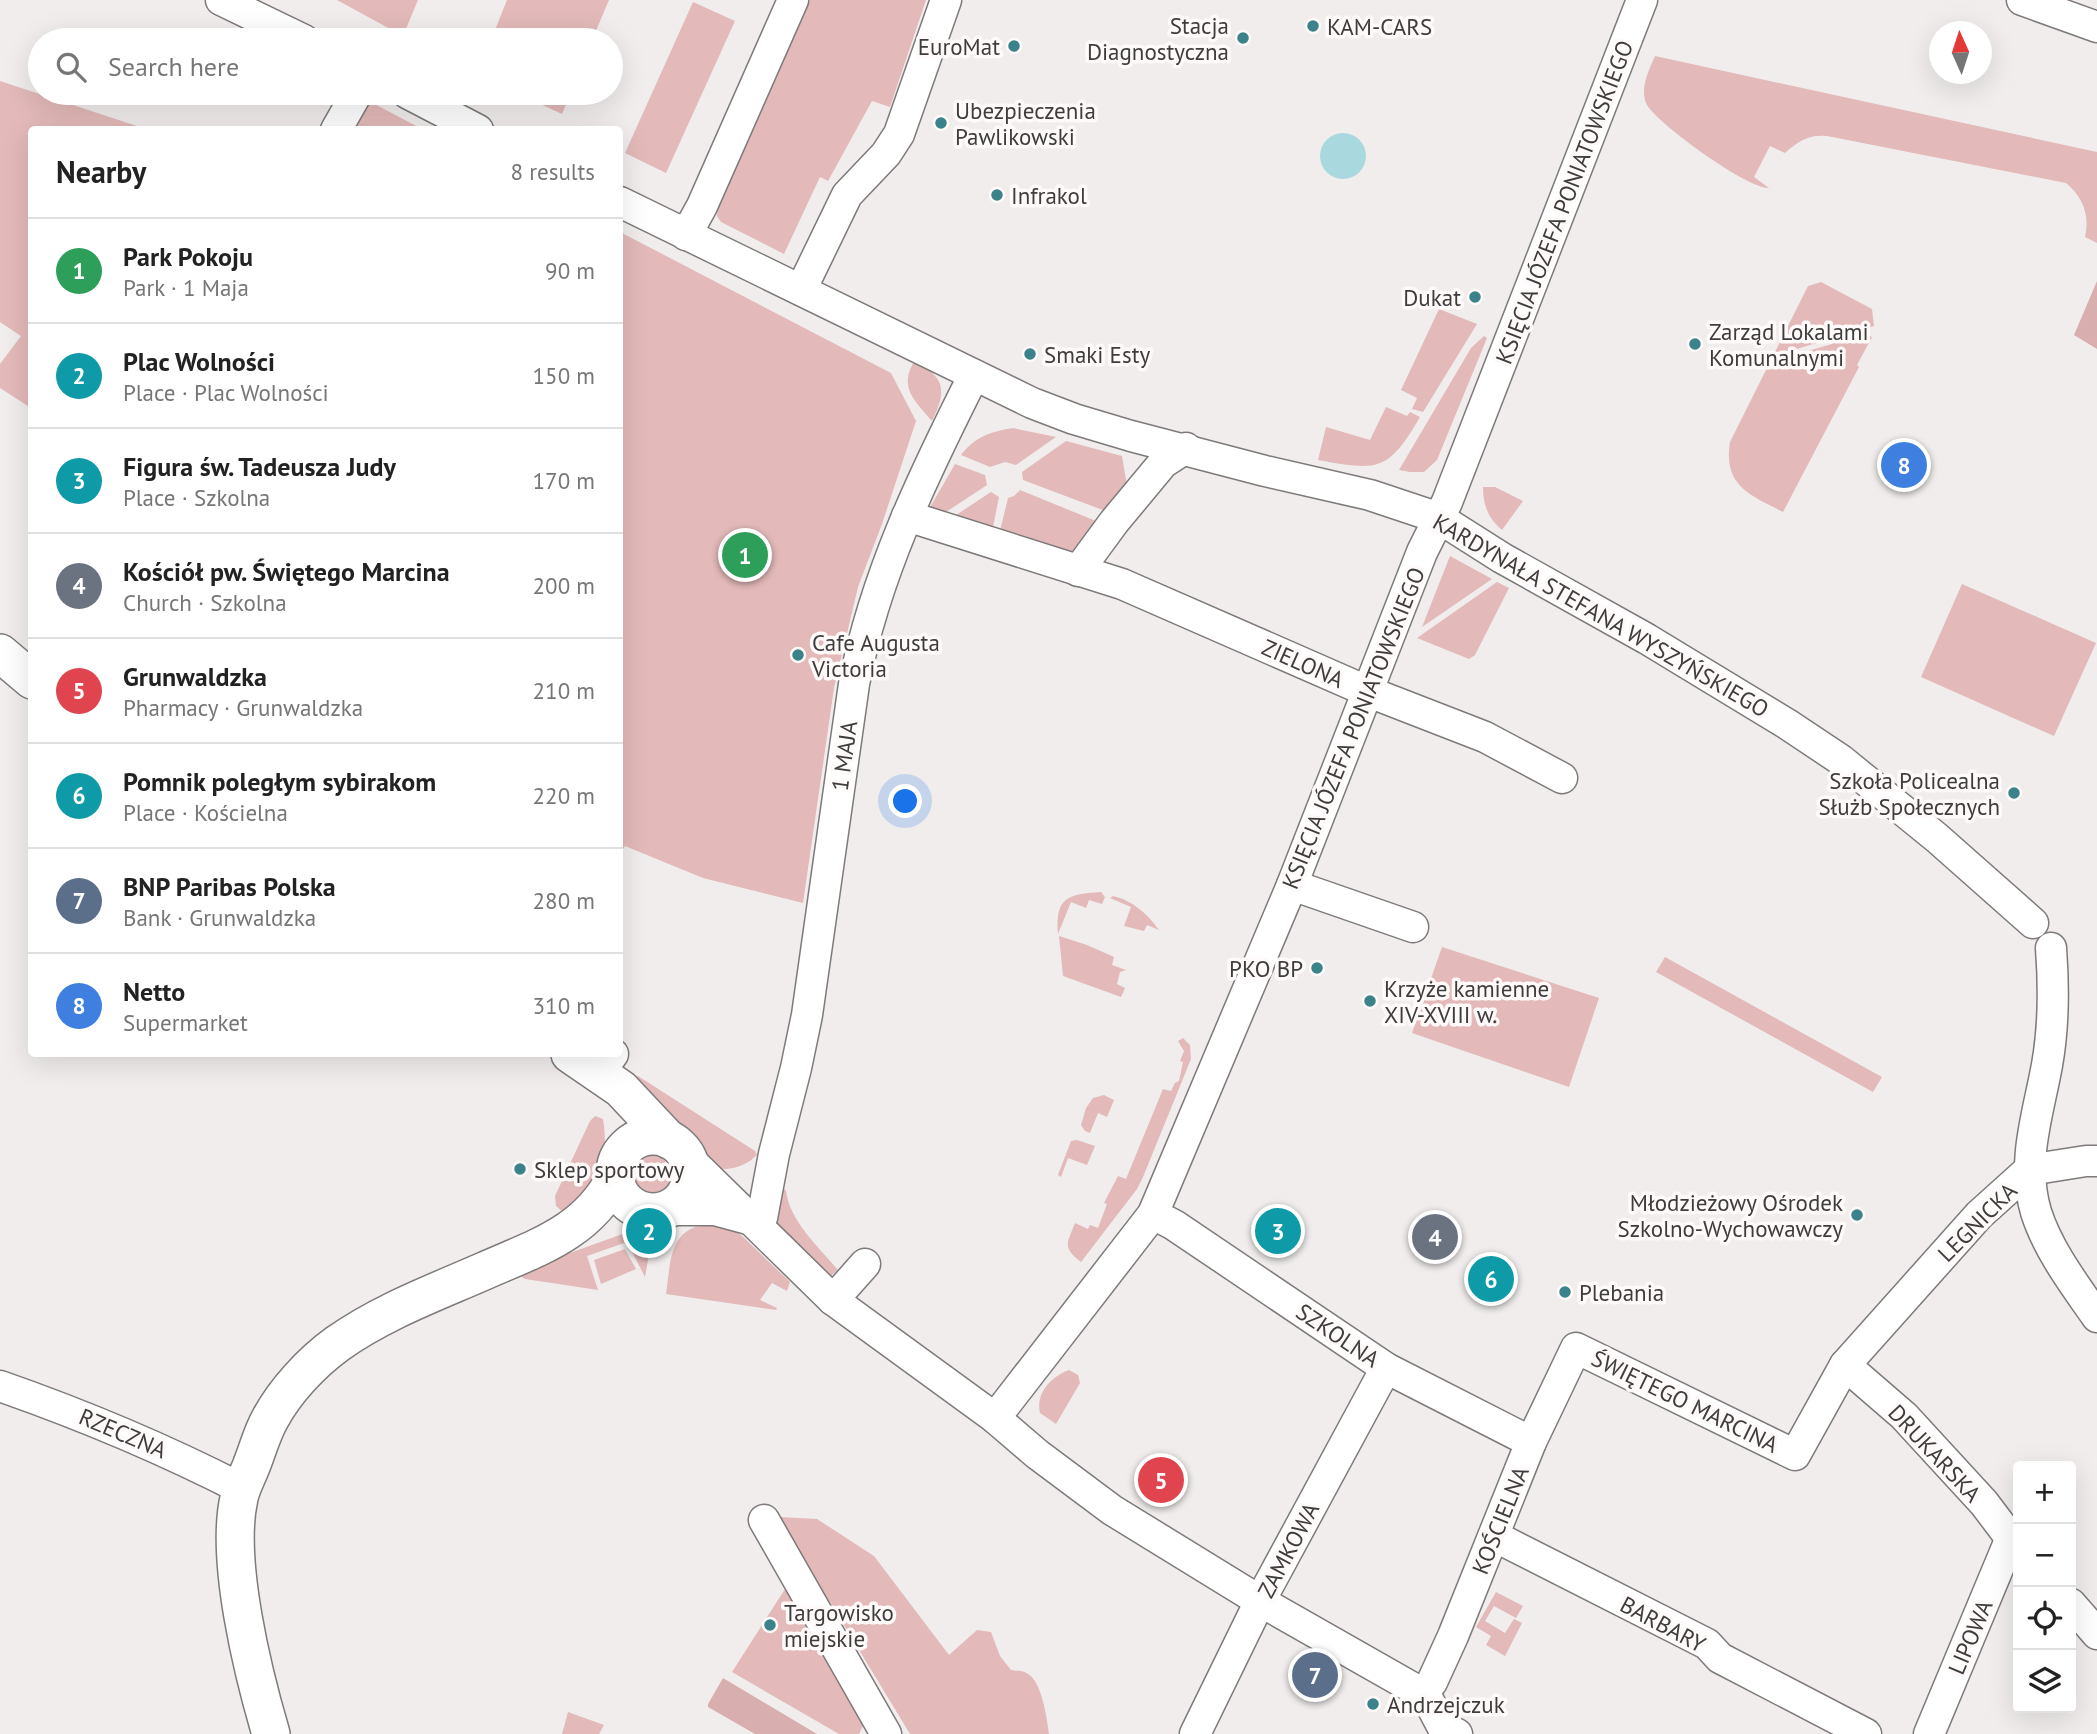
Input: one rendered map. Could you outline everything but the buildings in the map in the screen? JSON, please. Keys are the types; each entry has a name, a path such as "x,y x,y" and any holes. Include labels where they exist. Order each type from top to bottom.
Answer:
{"main road":[{"path":"0,653 28,677"},
{"path":"594,1060 616,1099 627,1129 629,1145"},
{"path":"271,1734 243,1614 235,1536 239,1499 270,1418 299,1378 335,1345 374,1320 542,1246 661,1211 682,1200 690,1186 692,1171 678,1148 594,1060"},
{"path":"661,1211 639,1210 627,1203 619,1192 615,1178 616,1166 629,1145 648,1136 659,1136 678,1148"},
{"path":"542,1246 584,1220 615,1178"}],"street":[{"path":"221,0 279,28"},
{"path":"686,235 702,206 793,0"},
{"path":"801,290 847,195 886,154 899,134 946,0"},
{"name":"KSIĘCIA JÓZEFA PONIATOWSKIEGO","path":"995,1418 1153,1214 1370,692 1423,552 1475,431 1642,0"},
{"path":"2022,0 2097,27"},
{"path":"338,126 350,105"},
{"path":"430,105 470,126"},
{"name":"KARDYNAŁA STEFANA WYSZYŃSKIEGO","path":"623,204 974,375 1074,419 1265,471 1370,495 1439,518 1502,558 1647,639 1830,753 1937,838 2033,923"},
{"name":"1 MAJA","path":"752,1220 762,1218 774,1154 807,1015 862,642 906,516 974,375"},
{"path":"1078,571 1163,463 1185,448"},
{"name":"ZIELONA","path":"906,516 1122,584 1370,692 1485,737 1562,778"},
{"path":"1292,885 1413,927"},
{"name":"LEGNICKA","path":"1796,1455 1845,1366 1979,1215 2029,1170 2032,1133 2052,1026 2054,983 2051,948"},
{"path":"678,1148 833,1300 995,1418 1037,1454 1112,1510 1260,1601 1424,1692 1445,1731"},
{"path":"719,1188 760,1171 774,1154"},
{"path":"2097,1161 2029,1170 2035,1209 2042,1230 2097,1317"},
{"path":"661,1211 726,1211 752,1220"},
{"name":"SZKOLNA","path":"1153,1214 1174,1225 1386,1368 1531,1441"},
{"path":"833,1300 866,1264"},
{"name":"KOŚCIELNA","path":"1424,1692 1432,1682 1448,1648 1531,1441 1576,1348"},
{"name":"ŚWIĘTEGO MARCINA","path":"1576,1348 1796,1455"},
{"name":"DRUKARSKA","path":"1845,1366 1904,1416 1983,1503 2013,1543"},
{"name":"ZAMKOWA","path":"1195,1734 1260,1601 1386,1368"},
{"name":"RZECZNA","path":"0,1386 112,1428 186,1460 242,1489"},
{"path":"765,1520 886,1734"},
{"name":"BARBARY","path":"1494,1536 1707,1644 1720,1658 1866,1734"},
{"name":"LIPOWA","path":"1929,1734 2013,1546"},
{"path":"2076,1610 2097,1634"}],"shaded area":[{"path":"337,0 418,0 406,28 388,28"},
{"path":"507,0 609,0 597,28 496,28"},
{"path":"810,0 926,0 890,107 872,101 828,181 820,177 784,254 721,222 717,216 719,198"},
{"path":"693,2 735,21 666,173 625,153"},
{"path":"1655,56 2097,152 2097,243 2085,237 2087,221 2084,207 2077,194 2066,183 1827,136 1804,139 1785,153 1770,146 1754,177 1769,188 1758,186 1723,167 1652,112 1646,103 1644,91"},
{"path":"0,81 28,90 28,105 73,105 137,126 28,126 28,406 0,388 0,364 21,336 0,322"},
{"path":"364,105 376,105 416,126 352,126"},
{"path":"542,105 566,105 562,114"},
{"path":"623,234 891,373 916,421 858,587 834,688 803,903 703,878 625,846 623,849"},
{"path":"2097,281 2097,349 2074,335"},
{"path":"1821,282 1872,309 1874,326 1773,356 1808,286"},
{"path":"1439,309 1477,324 1423,412 1412,409 1417,398 1401,390"},
{"path":"1866,334 1872,337 1857,365 1859,367 1783,512 1750,494 1735,479 1731,469 1730,442 1770,362"},
{"path":"1484,336 1487,338 1437,460 1424,472 1399,470 1471,348"},
{"path":"915,360 932,373 940,385 940,400 932,421 914,400 908,386 910,370"},
{"path":"1386,407 1407,416 1410,412 1420,417 1389,458 1368,466 1318,460 1326,427 1370,440"},
{"path":"1013,428 1056,437 1016,465 1005,462 990,467 961,455 972,443 984,436"},
{"path":"1066,441 1122,456 1127,486 1108,512 1023,480 1022,472"},
{"path":"955,464 985,475 987,485 940,516 929,509"},
{"path":"1483,487 1495,487 1523,501 1502,530 1487,511"},
{"path":"1020,490 1096,521 1072,553 998,539 1008,498"},
{"path":"991,492 999,497 991,537 944,523"},
{"path":"1450,556 1492,579 1422,627"},
{"path":"1497,582 1509,588 1475,655 1469,659 1417,638"},
{"path":"1962,584 2096,643 2054,736 1921,677"},
{"path":"1101,892 1105,897 1102,904 1089,900 1086,908 1071,902 1058,934 1059,912 1066,900 1080,894"},
{"path":"1113,896 1139,909 1159,930 1147,925 1144,931 1124,926 1131,907 1110,898"},
{"path":"1059,936 1114,957 1112,965 1126,970 1120,972 1117,984 1125,988 1121,997 1063,976"},
{"path":"1442,947 1599,998 1569,1087 1412,1033"},
{"path":"1665,957 1882,1077 1873,1092 1656,972"},
{"path":"1183,1038 1190,1045 1191,1059 1143,1177 1137,1189 1081,1262 1071,1253 1068,1245 1075,1223 1088,1229 1090,1225 1098,1228 1107,1204 1104,1203 1118,1176 1126,1179 1163,1089 1171,1091 1179,1081 1183,1062 1180,1061 1184,1051 1178,1041"},
{"path":"638,1076 755,1151 757,1155 736,1168 723,1169 711,1165 645,1101 633,1077"},
{"path":"1104,1095 1114,1100 1107,1117 1098,1113 1090,1133 1085,1131 1081,1125 1086,1108 1093,1098"},
{"path":"595,1116 603,1119 605,1147 602,1166 590,1191 564,1213 556,1206 555,1196 590,1121"},
{"path":"1077,1140 1095,1146 1087,1165 1068,1158 1061,1177 1058,1175 1071,1141"},
{"path":"643,1153 654,1153 664,1159 670,1170 671,1181 664,1189 641,1196 630,1186 630,1176 633,1163"},
{"path":"781,1188 786,1190 788,1201 799,1223 838,1270 828,1278 777,1229"},
{"path":"708,1224 729,1227 741,1235 790,1282 787,1291 772,1283 760,1300 777,1308 776,1310 666,1294 671,1259 678,1240 695,1227"},
{"path":"645,1227 652,1238 645,1277 627,1242 587,1256 598,1290 525,1279 517,1274 517,1272"},
{"path":"625,1249 636,1269 601,1284 594,1260"},
{"path":"1069,1370 1078,1375 1080,1383 1056,1424 1040,1413 1040,1399 1051,1381"},
{"path":"780,1517 817,1519 874,1556 949,1655 977,1630 991,1632 1000,1656 1011,1670 1026,1673 1037,1685 1049,1734 910,1734 830,1602 820,1606 779,1528"},
{"path":"792,1587 864,1724 859,1734 839,1734 732,1672 785,1589"},
{"path":"1496,1592 1523,1606 1516,1618 1494,1606 1485,1621 1505,1633 1514,1619 1522,1623 1505,1656 1486,1645 1491,1636 1476,1627"},
{"path":"723,1678 817,1734 755,1734 708,1707"},
{"path":"568,1712 604,1725 599,1734 562,1734"}],"water":[{"path":"1343,133 1359,140 1366,156 1359,172 1343,179 1327,172 1320,156 1327,140"}],"place":[{"name":"KAM-CARS","path":"1313,26"},
{"name":"Stacja Diagnostyczna","path":"1243,38"},
{"name":"EuroMat","path":"1014,46"},
{"name":"Ubezpieczenia Pawlikowski","path":"941,123"},
{"name":"Infrakol","path":"997,195"},
{"name":"Dukat","path":"1475,297"},
{"name":"Zarząd Lokalami Komunalnymi","path":"1695,344"},
{"name":"Smaki Esty","path":"1030,354"},
{"name":"Netto","path":"1904,465"},
{"name":"Park Pokoju","path":"745,555"},
{"name":"Cafe Augusta Victoria","path":"798,655"},
{"name":"Szkoła Policealna Służb Społecznych","path":"2014,793"},
{"name":"PKO BP","path":"1317,968"},
{"name":"Krzyże kamienne XIV-XVIII w.","path":"1370,1001"},
{"name":"Sklep sportowy","path":"520,1169"},
{"name":"Młodzieżowy Ośrodek Szkolno-Wychowawczy","path":"1857,1215"},
{"name":"Plac Wolności","path":"649,1231"},
{"name":"Figura św. Tadeusza Judy","path":"1278,1231"},
{"name":"Kościół pw. Świętego Marcina","path":"1435,1237"},
{"name":"Pomnik poległym sybirakom","path":"1491,1279"},
{"name":"Plebania","path":"1565,1292"},
{"name":"Grunwaldzka","path":"1161,1480"},
{"name":"Targowisko miejskie","path":"770,1625"},
{"name":"BNP Paribas Polska","path":"1315,1675"},
{"name":"Andrzejczuk","path":"1373,1704"}]}
